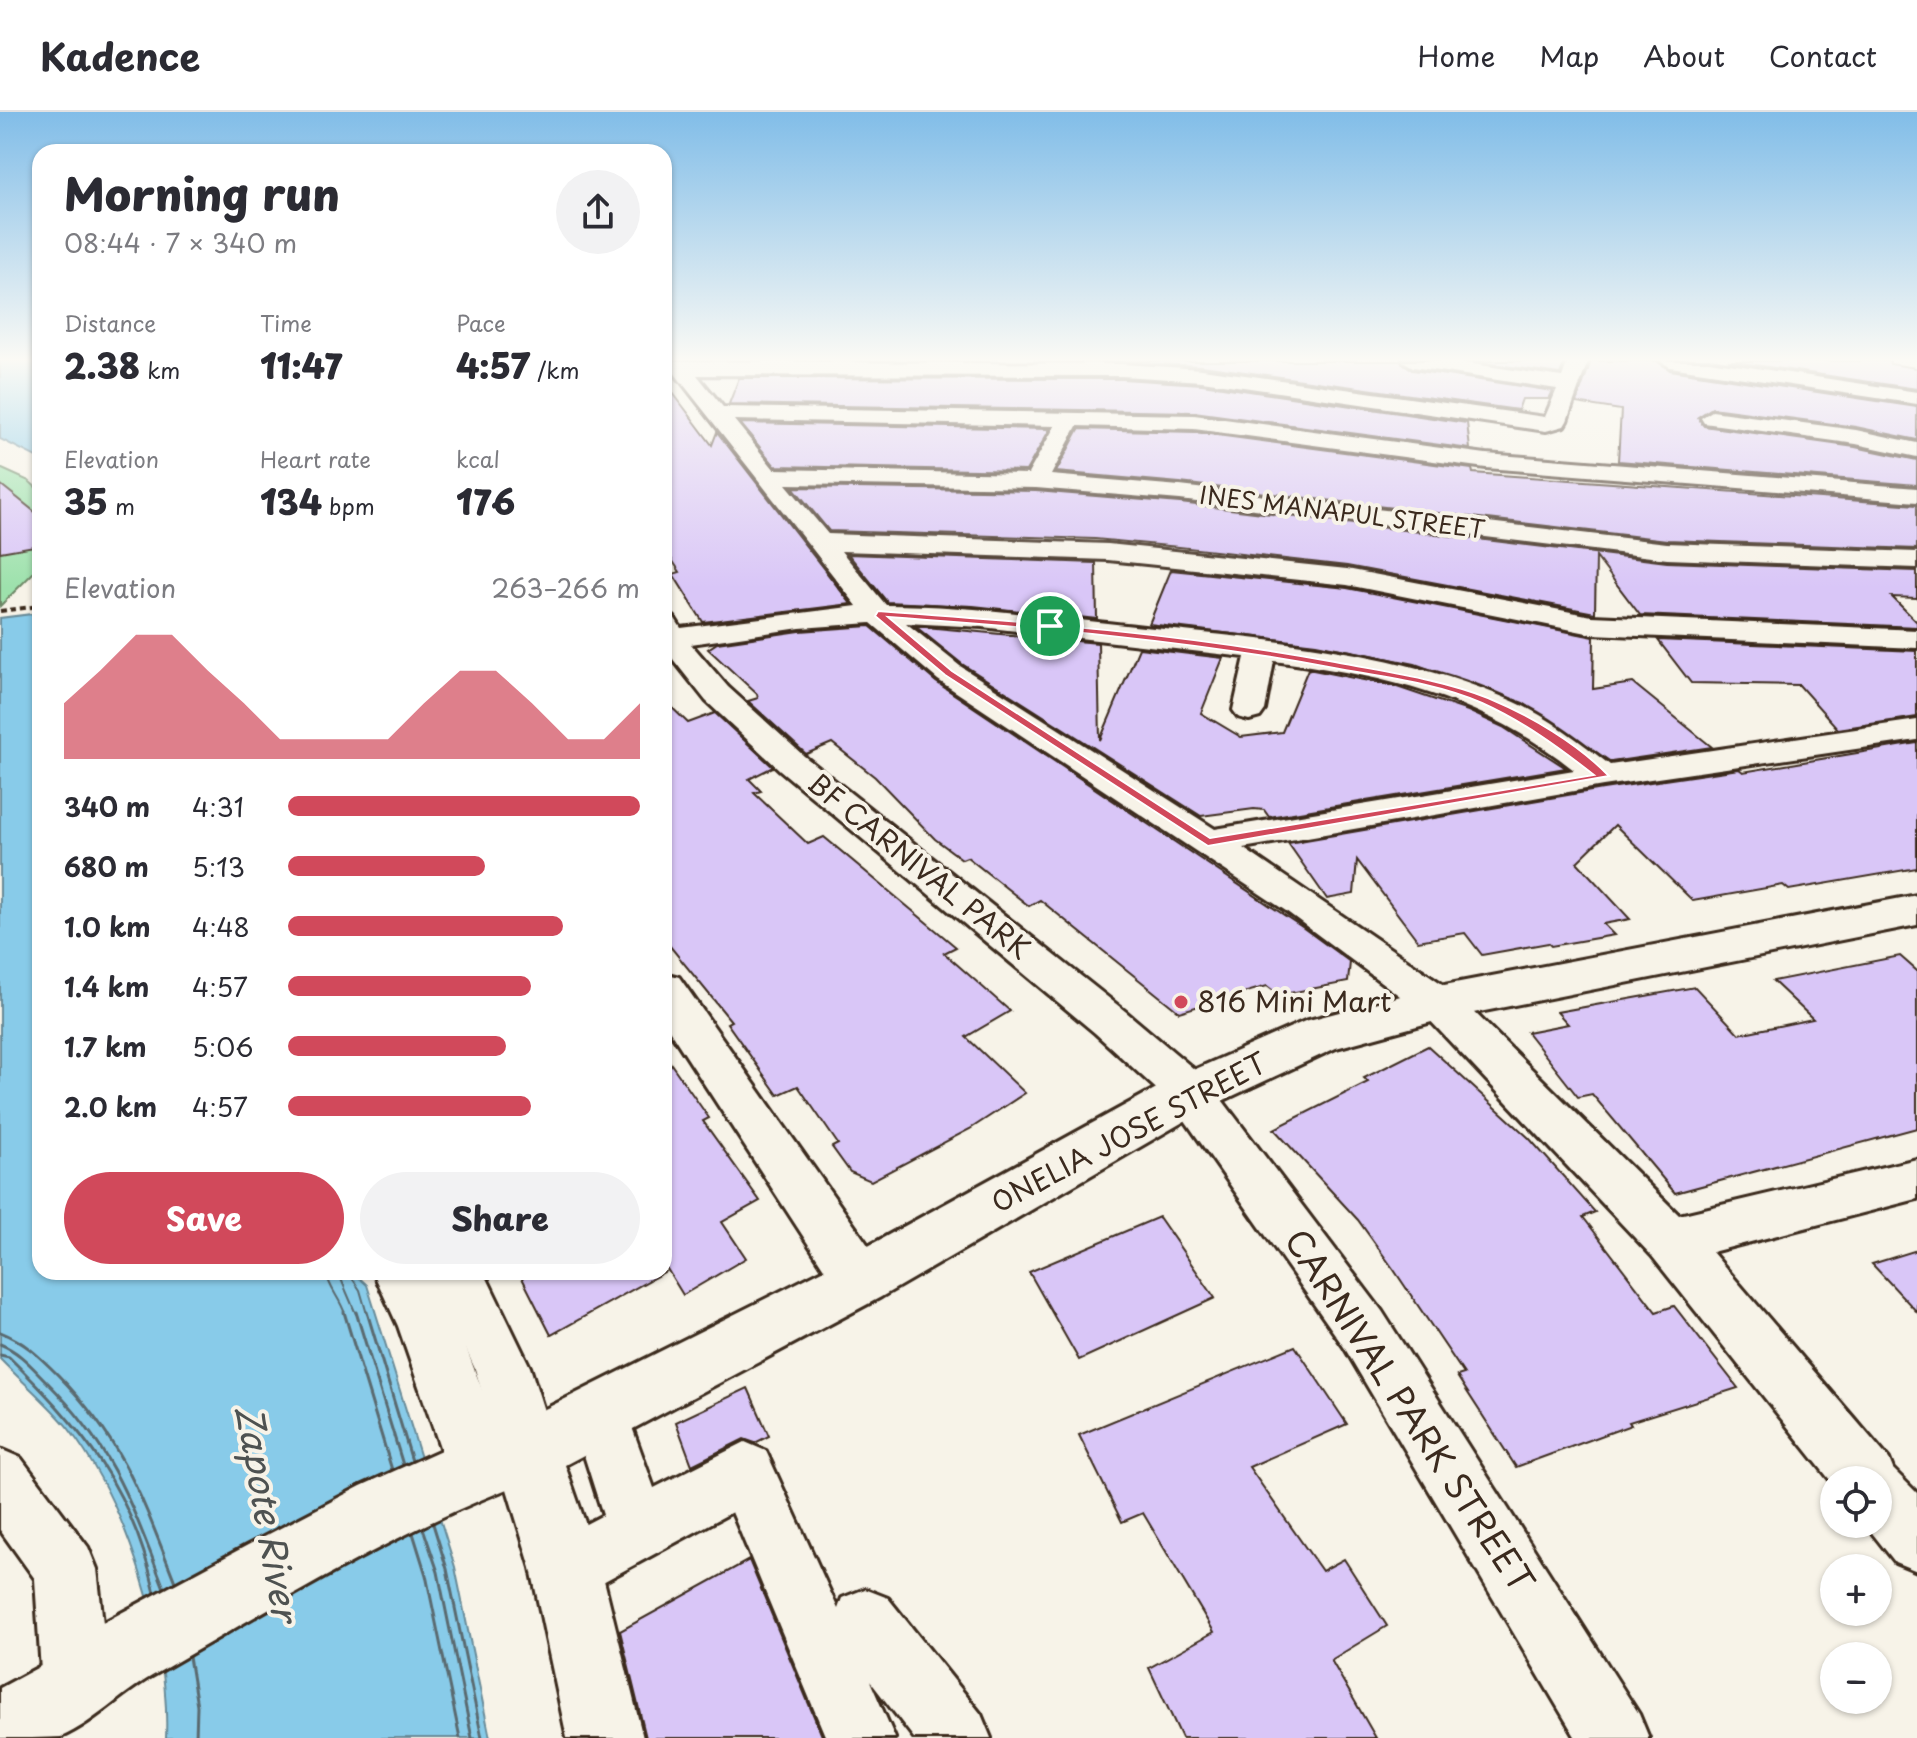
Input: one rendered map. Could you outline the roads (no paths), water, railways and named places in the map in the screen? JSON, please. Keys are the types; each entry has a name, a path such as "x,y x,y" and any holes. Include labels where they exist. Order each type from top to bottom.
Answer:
{"main road":[{"name":"ONELIA JOSE STREET","path":"0,1729 98,1670 477,1470 600,1414 861,1279 1191,1093 1322,1034 1439,1003 1917,910"},
{"path":"406,1280 427,1324 477,1470 566,1568 605,1738"}],"street":[{"path":"735,437 878,614 949,673 1300,902 1439,1003 1670,1240 1856,1466"},
{"path":"1036,481 1060,437"},
{"path":"1317,437 1486,461 1707,463 1917,495"},
{"path":"1707,463 1710,437"},
{"path":"1855,437 1917,450"},
{"name":"INES MANAPUL STREET","path":"767,476 1036,481 1180,493 1667,551 1917,560"},
{"path":"822,542 1108,552 1347,577 1592,625 1917,639"},
{"path":"672,631 878,614 1050,626 1261,651 1414,680 1482,700 1538,727 1603,776"},
{"name":"BF CARNIVAL PARK","path":"672,636 717,694 792,763 1110,1022 1191,1093"},
{"path":"1249,710 1261,651"},
{"path":"1208,842 1603,776 1917,730"},
{"path":"672,1000 861,1279"},
{"name":"CARNIVAL PARK STREET","path":"1191,1093 1363,1329 1615,1738"},
{"path":"1670,1240 1917,1179"},
{"path":"461,1280 502,1367 477,1470"},
{"path":"600,1414 639,1531"},
{"path":"566,1568 745,1472 861,1738"},
{"path":"0,1479 66,1569 98,1670"},
{"path":"1892,1510 1917,1540"},
{"path":"865,1621 957,1738"}],"water":[{"path":"32,437 32,455 0,439"},
{"name":"Zapote River","path":"32,614 32,1280 362,1280 367,1285 455,1567 490,1738 166,1738 161,1660 153,1618 127,1535 110,1496 69,1429 0,1359 0,618"}],"place":[{"name":"816 Mini Mart","path":"1181,1002"}]}
